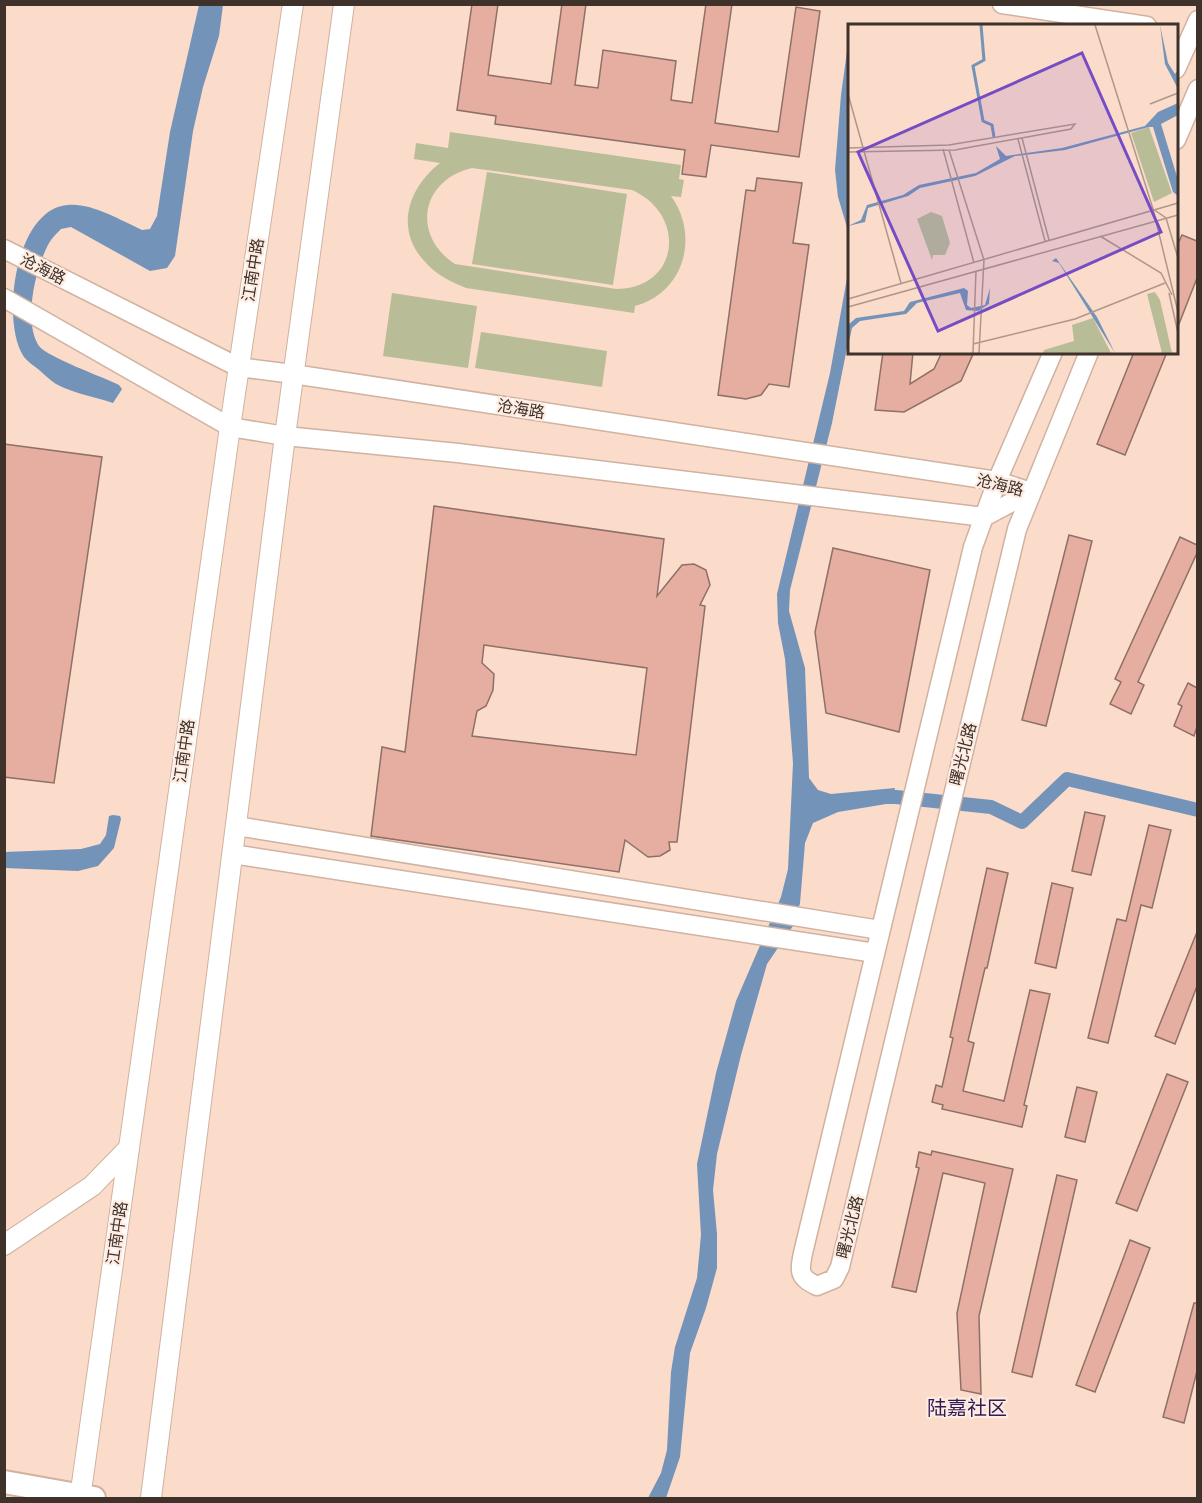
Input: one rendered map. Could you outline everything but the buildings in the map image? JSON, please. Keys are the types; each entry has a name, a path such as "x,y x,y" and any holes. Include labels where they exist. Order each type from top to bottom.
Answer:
{"highway":[{"path":"4,1482 85,1497"}],"main road":[{"name":"江南中路","path":"85,1497 129,1148 238,367 293,4"},
{"path":"151,1498 293,374 344,4"},
{"path":"4,1245 92,1186 129,1148"}],"street":[{"path":"1002,4 1134,24"},
{"path":"1178,64 1191,29"},
{"path":"1178,135 1197,88"},
{"name":"沧海路","path":"4,249 238,367 997,481 1031,492"},
{"path":"4,298 230,427 285,436 458,453 984,517"},
{"name":"曙光北路","path":"1052,354 997,481 973,547 800,1266 801,1274 806,1280 817,1286 834,1280 840,1267 1017,530 1088,354"},
{"name":"沧海路","path":"984,517 1031,492"},
{"path":"236,826 880,930"},
{"path":"232,854 875,953"}],"green space":[{"path":"450,132 681,165 679,179 684,180 681,197 671,196 680,212 684,228 685,245 676,276 652,299 635,306 634,313 466,288 445,278 431,268 417,251 410,238 408,224 409,211 419,185 440,163 414,159 416,143 448,148","holes":["472,168 632,190 650,201 662,216 668,232 669,249 664,264 653,277 637,286 616,289 455,264 441,252 432,238 428,224 428,210 433,196 442,184 455,174"]},
{"path":"487,172 627,194 613,285 472,264"},
{"path":"392,293 477,306 468,368 383,356"},
{"path":"481,332 607,351 602,387 475,368"}],"water":[{"path":"199,5 223,5 219,36 203,87 193,131 175,256 167,268 150,271 71,227 61,229 50,242 43,257 32,296 32,324 39,346 64,361 119,385 122,389 113,403 56,384 24,357 17,341 13,319 13,294 17,269 24,245 35,225 50,211 68,205 96,209 142,230 150,229 157,216 170,132"},
{"path":"848,44 848,231 838,197 835,170"},
{"path":"848,273 848,343 832,423 790,590 789,611 805,668 809,778 818,790 831,794 895,788 892,803 838,812 813,823 805,843 800,903 795,923 767,964 741,1055 717,1154 713,1190 717,1268 690,1353 680,1457 666,1498 648,1498 661,1473 667,1450 671,1372 675,1347 697,1278 701,1235 697,1164 716,1073 736,1001 781,897 788,869 793,763 785,659 778,623 777,594 830,373"},
{"path":"109,816 120,816 121,819 114,848 98,866 78,871 5,868 5,852 81,849 100,844 106,835"}],"waterway":[{"path":"877,797 991,807 1022,822 1067,779 1198,810"}],"district":[{"name":"陆嘉社区","path":"967,1408"}]}
